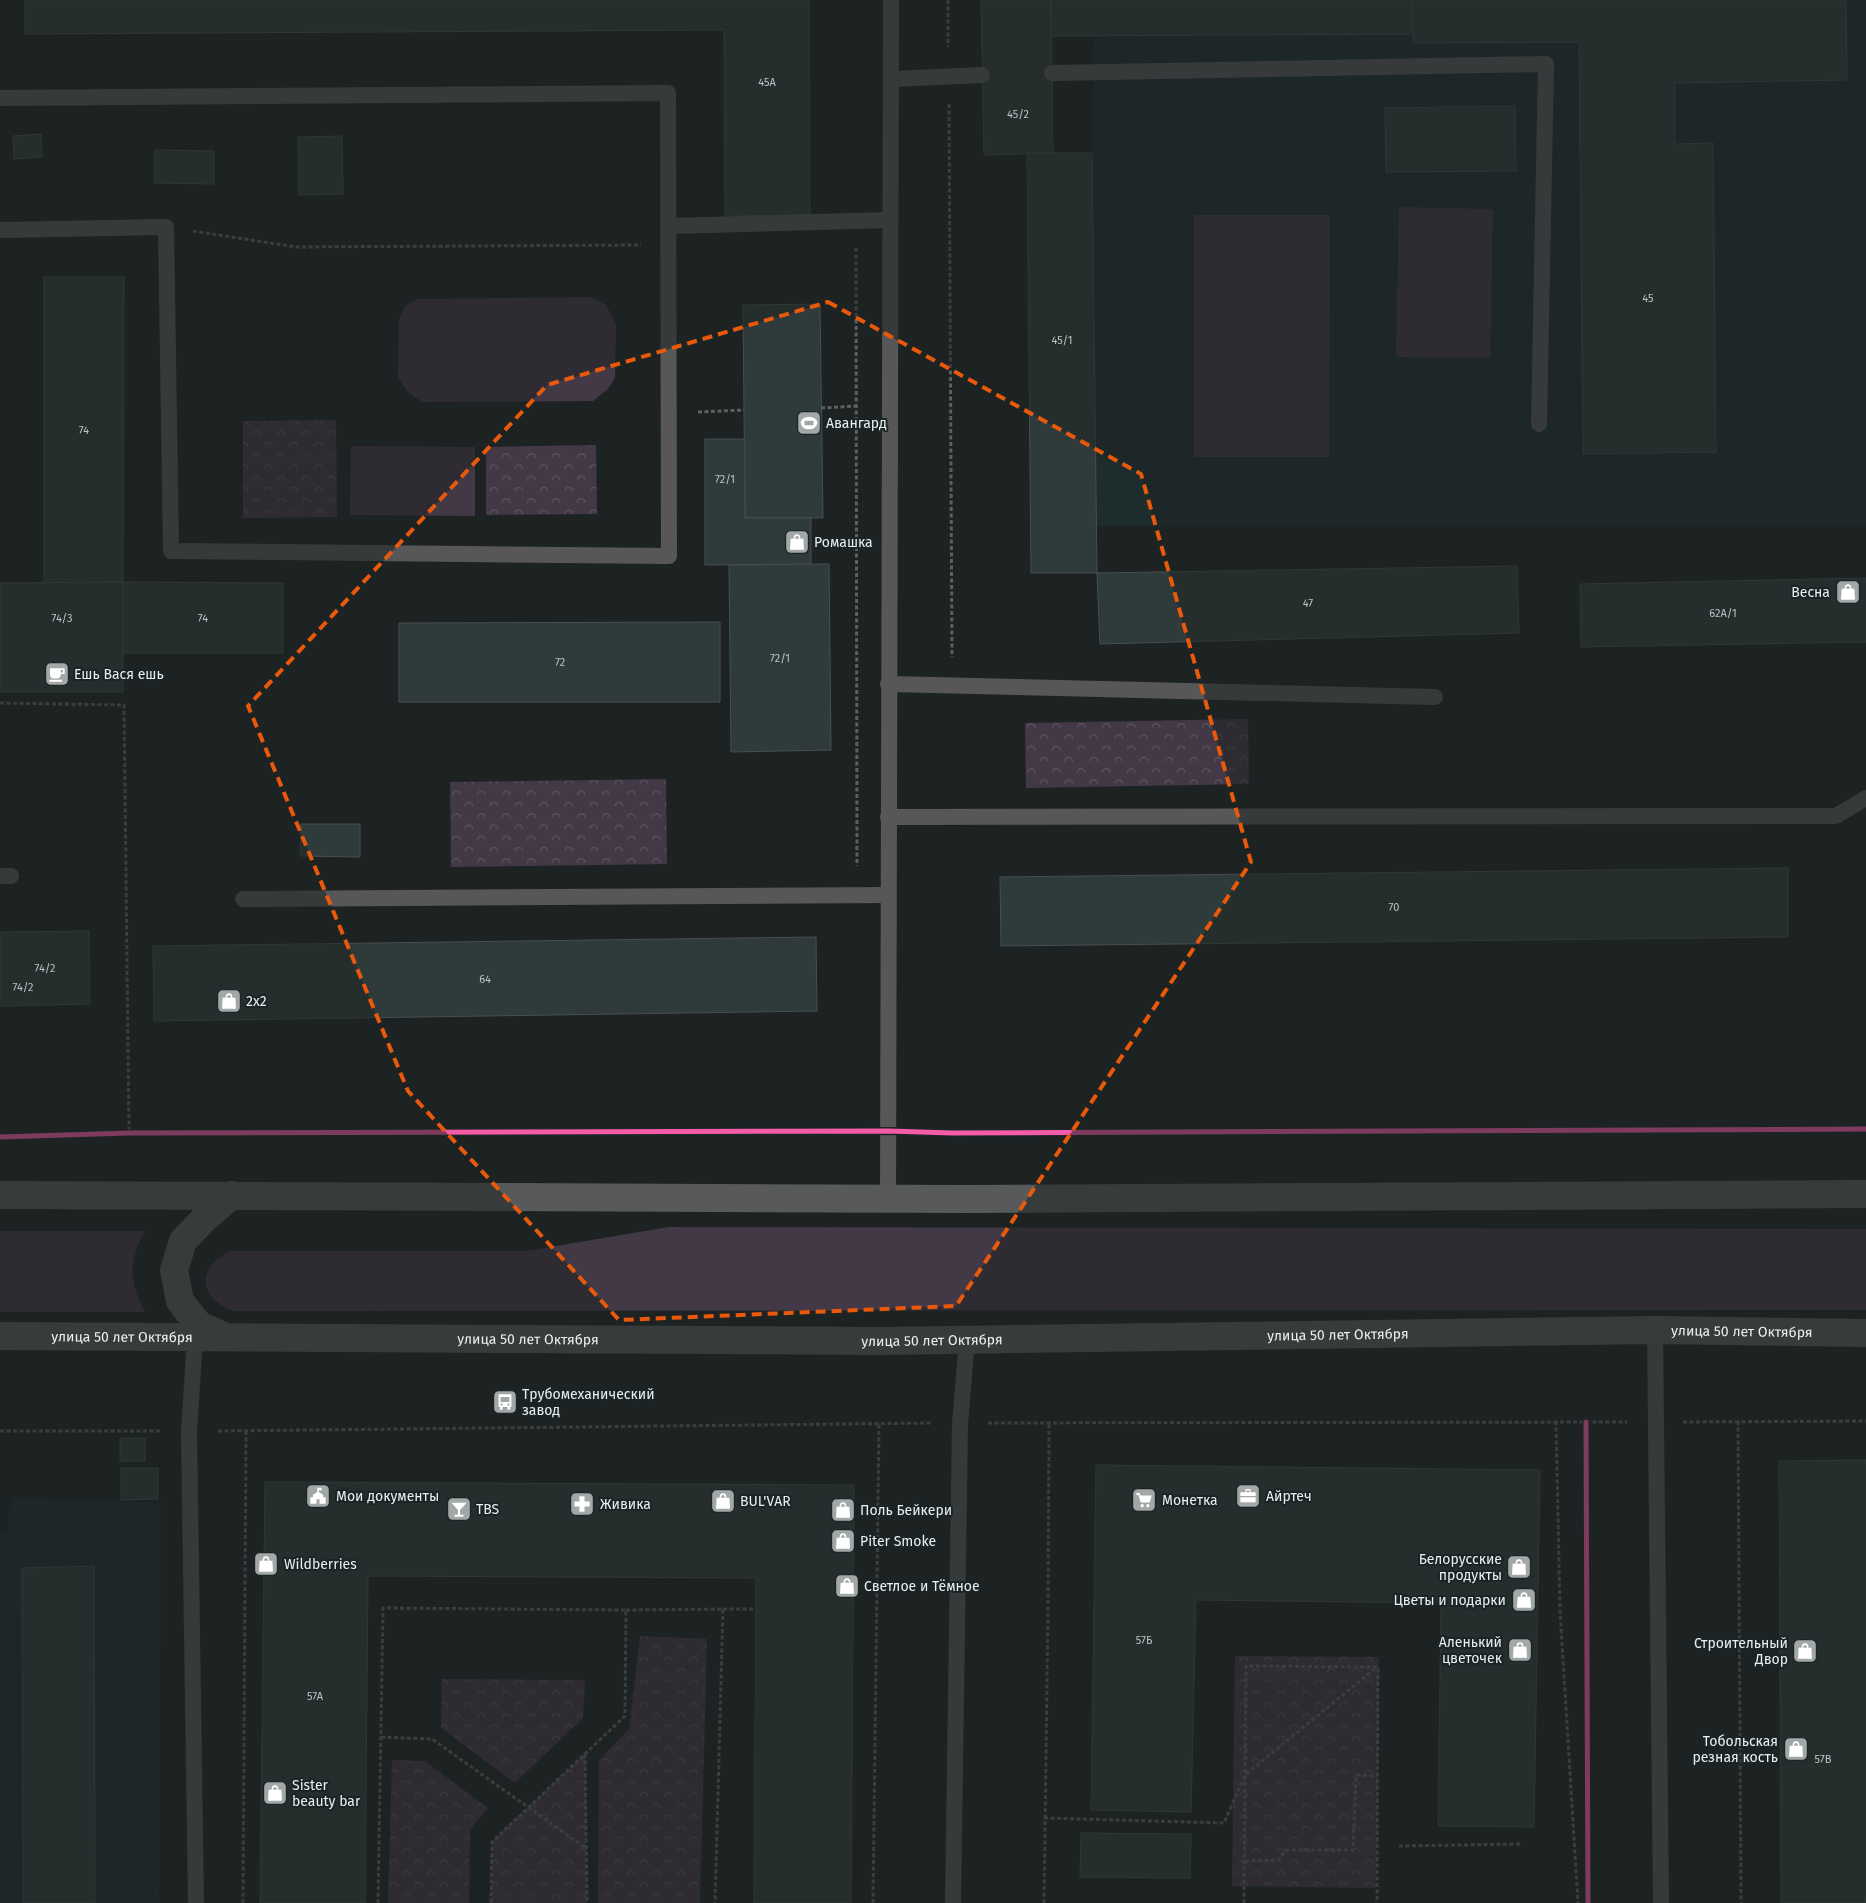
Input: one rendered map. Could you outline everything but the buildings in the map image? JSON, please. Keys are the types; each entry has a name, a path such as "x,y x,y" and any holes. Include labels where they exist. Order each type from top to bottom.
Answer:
{"main road":[{"path":"0,1195 888,1198 1866,1194"},
{"path":"227,1337 199,1325 180,1301 174,1270 183,1241 204,1219 232,1195"},
{"name":"улица 50 лет Октября","path":"0,1336 881,1341 1654,1330 1866,1333"}],"lane":[{"path":"888,1198 891,0"},
{"path":"1052,72 1546,64 1539,424"},
{"path":"892,79 982,75"},
{"path":"0,98 668,93 670,556 172,551 166,227 0,230"},
{"path":"668,226 890,220"},
{"path":"888,684 1435,697"},
{"path":"888,817 1836,816 1866,798"},
{"path":"244,900 888,894"},
{"path":"1654,1330 1661,1903"},
{"path":"195,1338 189,1431 196,1903"},
{"path":"953,1903 960,1433 968,1340"}],"path":[{"path":"948,0 952,686"},
{"path":"856,221 857,895"},
{"path":"166,227 296,247 669,245"},
{"path":"821,408 856,406"},
{"path":"670,412 744,410"},
{"path":"0,703 124,704 129,1133"},
{"path":"0,1137 129,1133 889,1131 952,1133 1866,1128"},
{"path":"1556,1421 1560,1612 1578,1903"},
{"path":"1738,1421 1741,1903"},
{"path":"873,1903 879,1422"},
{"path":"1044,1903 1049,1422"},
{"path":"1586,1422 1586,1432"},
{"path":"0,1431 37,1431"},
{"path":"243,1903 246,1431"},
{"path":"378,1903 382,1608 756,1609"},
{"path":"715,1903 724,1609"},
{"path":"491,1903 492,1842 625,1716 626,1610"},
{"path":"1244,1903 1246,1666 1378,1667"},
{"path":"1044,1818 1224,1823 1245,1775 1378,1667"},
{"path":"1377,1903 1378,1667"},
{"path":"381,1737 432,1739 587,1848"},
{"path":"585,1754 587,1903"},
{"path":"1244,1860 1279,1860 1286,1850 1353,1850 1356,1775 1377,1776"},
{"path":"1399,1846 1523,1844"}],"highlighted area":[{"path":"828,302 1141,474 1251,862 956,1306 619,1320 408,1091 248,706 547,385"}],"shaded area":[{"path":"1094,0 1866,0 1866,526 1096,526 1092,153"},
{"path":"10,1497 161,1503 159,1903 0,1903 0,1533 8,1533"}],"green space":[{"path":"1399,207 1493,209 1490,358 1396,357"},
{"path":"1194,215 1330,215 1329,457 1194,457"},
{"path":"591,297 606,305 616,324 615,378 608,389 593,401 422,402 408,392 398,378 399,320 405,306 417,299"},
{"path":"336,420 337,517 243,518 243,421"},
{"path":"596,445 597,514 486,515 486,447"},
{"path":"351,446 475,447 475,516 350,515"},
{"path":"1248,719 1249,784 1026,788 1025,723"},
{"path":"666,779 667,864 451,867 450,782"},
{"path":"669,1227 1866,1229 1866,1310 233,1311 221,1305 213,1298 206,1282 207,1273 212,1265 220,1257 231,1251 526,1251"},
{"path":"0,1231 145,1231 139,1242 133,1262 133,1281 145,1312 0,1312"},
{"path":"640,1636 707,1639 700,1903 598,1903 599,1760 629,1729"},
{"path":"1235,1656 1379,1657 1376,1888 1232,1886"},
{"path":"442,1679 585,1680 583,1718 515,1783 441,1728"},
{"path":"585,1754 587,1903 491,1903 492,1842"},
{"path":"392,1760 425,1761 488,1808 470,1830 469,1903 388,1903"}],"cycle path":[{"path":"0,1137 129,1133 889,1131 952,1133 1866,1129"},
{"path":"1586,1422 1588,1903"}],"place":[{"name":"Авангард","path":"809,423"},
{"name":"Ромашка","path":"797,542"},
{"name":"Весна","path":"1848,592"},
{"name":"Ешь Вася ешь","path":"57,674"},
{"name":"2х2","path":"229,1001"},
{"name":"Трубомеханический завод","path":"505,1402"},
{"name":"Мои документы","path":"318,1496"},
{"name":"Айртеч","path":"1248,1496"},
{"name":"Монетка","path":"1144,1500"},
{"name":"BUL'VAR","path":"723,1501"},
{"name":"Живика","path":"582,1504"},
{"name":"TBS","path":"459,1509"},
{"name":"Поль Бейкери","path":"843,1510"},
{"name":"Piter Smoke","path":"843,1541"},
{"name":"Wildberries","path":"266,1564"},
{"name":"Белорусские продукты","path":"1519,1567"},
{"name":"Светлое и Тёмное","path":"847,1586"},
{"name":"Цветы и подарки","path":"1524,1600"},
{"name":"Аленький цветочек","path":"1520,1650"},
{"name":"Строительный Двор","path":"1805,1651"},
{"name":"Тобольская резная кость","path":"1796,1749"},
{"name":"Sister beauty bar","path":"275,1793"}]}
